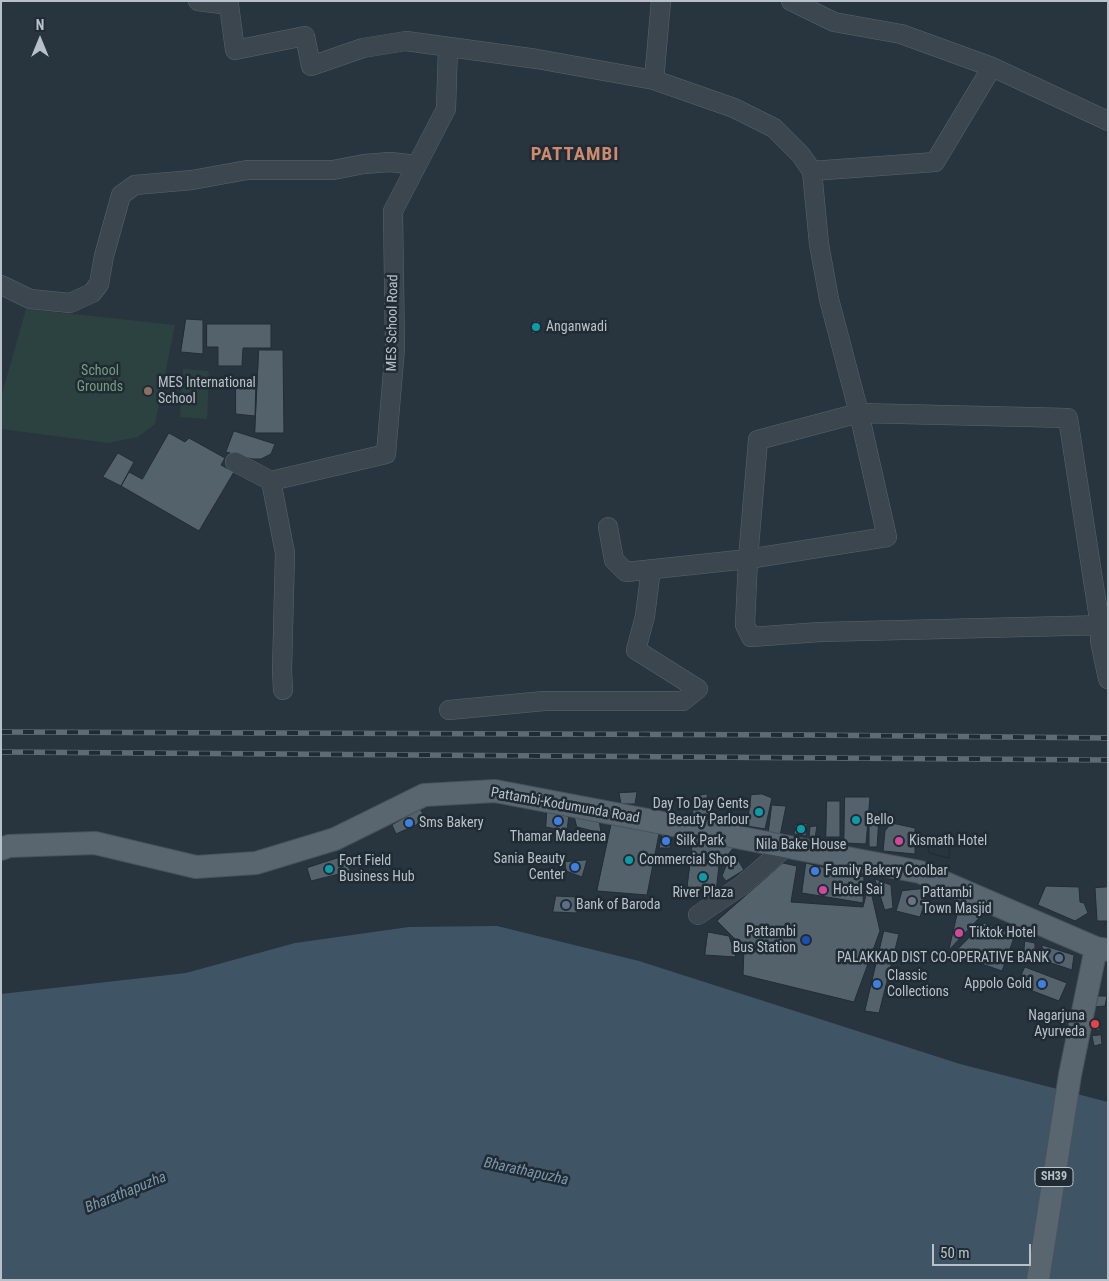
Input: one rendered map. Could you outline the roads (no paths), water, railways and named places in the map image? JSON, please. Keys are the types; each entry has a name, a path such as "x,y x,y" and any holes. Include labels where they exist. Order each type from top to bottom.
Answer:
{"main road":[{"name":"Pattambi-Kodumunda Road","path":"1,849 10,846 95,843 196,867 256,864 334,839 424,795 495,791 920,872 1102,949"},
{"name":"SH39","path":"1038,1280 1070,1075 1102,949"}],"street":[{"path":"198,1 229,5 235,50 305,36 310,66 363,48 406,41 537,59 654,80 734,108 774,128 801,155 812,171 820,244 829,299 859,413 887,537 748,558 626,572 614,560 608,528"},
{"path":"654,80 660,1"},
{"path":"791,1 834,22 900,34 992,67 1108,121"},
{"name":"MES School Road","path":"271,481 386,454 395,348 393,211 446,109 448,46"},
{"path":"812,171 935,162 992,67"},
{"path":"1,285 30,299 70,303 92,293 99,284 104,256 121,195 135,185 192,180 247,170 333,170 364,164 390,162 417,165"},
{"path":"1104,625 820,632 750,637 745,625 748,558 758,440 859,413 1068,418 1104,625 1100,641 1108,679"},
{"path":"235,462 271,481 285,553 283,690"},
{"path":"449,710 544,701 683,701 698,689 636,650 645,616 651,570"},
{"path":"698,915 741,886 786,847"}],"water":[{"name":"Bharathapuzha","path":"497,926 639,961 960,1064 1108,1102 1108,1280 1,1280 1,994 186,973 295,943 409,927"}],"railway":[{"path":"1,732 1108,738"},
{"path":"1,752 1108,760"}],"place":[{"name":"Anganwadi","path":"536,327"},
{"name":"MES International School","path":"148,391"},
{"name":"Day To Day Gents Beauty Parlour","path":"759,812"},
{"name":"Bello","path":"856,820"},
{"name":"Thamar Madeena","path":"558,821"},
{"name":"Sms Bakery","path":"409,823"},
{"name":"Nila Bake House","path":"801,829"},
{"name":"Silk Park","path":"666,841"},
{"name":"Kismath Hotel","path":"899,841"},
{"name":"Commercial Shop","path":"629,860"},
{"name":"Sania Beauty Center","path":"575,867"},
{"name":"Fort Field Business Hub","path":"329,869"},
{"name":"Family Bakery Coolbar","path":"815,871"},
{"name":"River Plaza","path":"703,877"},
{"name":"Hotel Sai","path":"823,890"},
{"name":"Pattambi Town Masjid","path":"912,901"},
{"name":"Bank of Baroda","path":"566,905"},
{"name":"Tiktok Hotel","path":"959,933"},
{"name":"Pattambi Bus Station","path":"806,940"},
{"name":"PALAKKAD DIST CO-OPERATIVE BANK","path":"1059,958"},
{"name":"Classic Collections","path":"877,984"},
{"name":"Appolo Gold","path":"1042,984"},
{"name":"Nagarjuna Ayurveda","path":"1095,1024"}],"district":[{"name":"PATTAMBI","path":"575,155"}],"park label":[{"name":"School Grounds","path":"100,380"}]}
